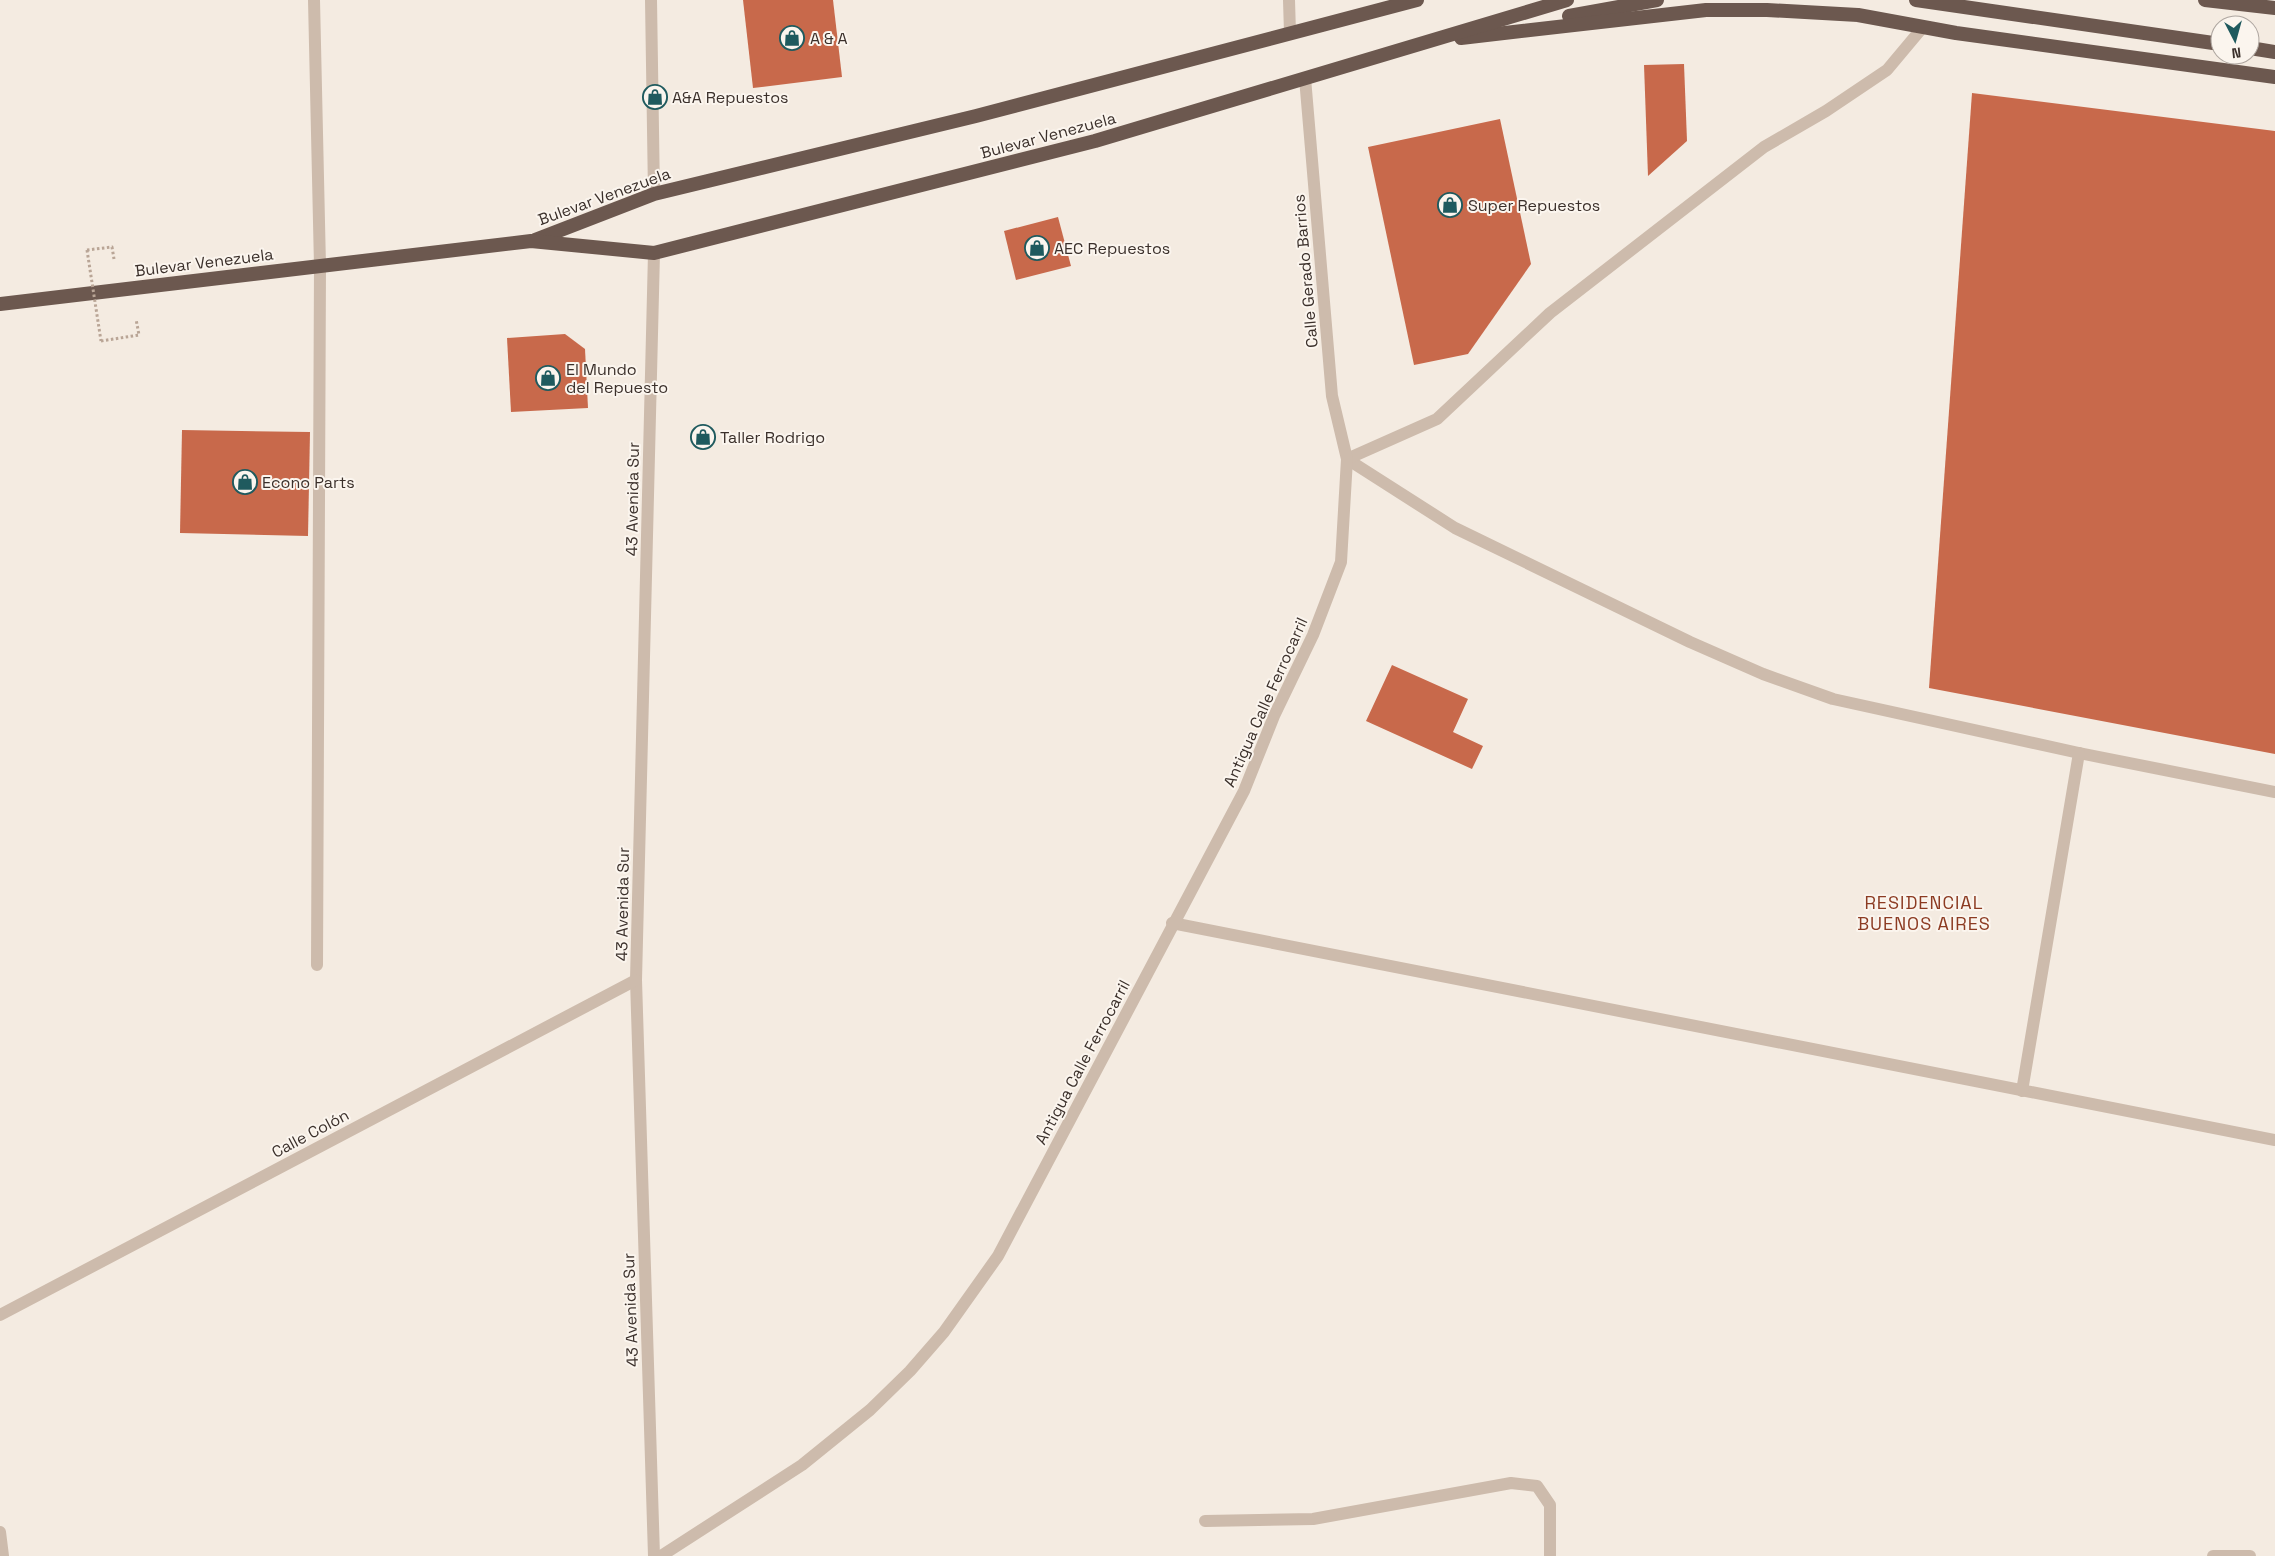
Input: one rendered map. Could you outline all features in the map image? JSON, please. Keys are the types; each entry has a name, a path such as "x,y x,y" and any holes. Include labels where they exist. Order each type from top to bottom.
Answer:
{"highway":[{"name":"Bulevar Venezuela","path":"531,241 654,194 976,116 1417,0"},
{"name":"Bulevar Venezuela","path":"0,304 531,241 654,253 1086,144 1567,0"},
{"path":"1420,43 1657,0"},
{"path":"1916,0 2210,43"},
{"path":"2205,0 2275,8"},
{"path":"1420,43 1706,10 1767,10 1858,15 1923,27 2275,77"},
{"path":"2260,50 2275,52"}],"street":[{"path":"314,0 320,266 317,964"},
{"path":"651,0 654,194"},
{"path":"1289,0 1290,34"},
{"path":"1347,459 1437,419 1550,313 1764,146 1826,111 1887,70 1923,27"},
{"name":"Calle Gerado Barrios","path":"1305,78 1332,396 1347,459"},
{"name":"43 Avenida Sur","path":"654,253 636,980 654,1556"},
{"path":"1347,459 1455,528 1690,642 1763,674 1833,699 2275,792"},
{"name":"Antigua Calle Ferrocarril","path":"661,1556 802,1465 870,1410 910,1371 944,1332 998,1256 1172,923 1244,791 1274,716 1313,635 1341,562 1347,459"},
{"path":"2022,1091 2079,752"},
{"path":"1172,923 2275,1140"},
{"name":"Calle Colón","path":"0,1315 636,980"},
{"path":"1205,1521 1313,1519 1511,1483 1537,1486 1550,1505 1550,1556"},
{"path":"0,1532 3,1556"},
{"path":"2213,1556 2250,1556"}],"path":[{"path":"112,247 87,250 101,341 139,335"}],"building":[{"name":"A & A","path":"743,0 833,0 842,77 753,88"},
{"path":"1684,64 1687,141 1648,176 1644,65"},
{"path":"1972,93 2275,131 2275,754 1929,688"},
{"name":"Super Repuestos","path":"1500,119 1531,264 1468,354 1414,365 1368,147"},
{"name":"AEC Repuestos","path":"1058,217 1071,266 1016,280 1004,231"},
{"name":"El Mundo del Repuesto","path":"565,334 585,349 588,408 511,412 507,338"},
{"name":"Econo Parts","path":"182,430 310,432 308,536 180,533"},
{"path":"1392,665 1468,699 1453,732 1483,746 1472,769 1366,721"}],"place":[{"name":"A & A","path":"792,38"},
{"name":"A&A Repuestos","path":"655,97"},
{"name":"Super Repuestos","path":"1450,205"},
{"name":"AEC Repuestos","path":"1037,248"},
{"name":"El Mundo del Repuesto","path":"548,378"},
{"name":"Taller Rodrigo","path":"703,437"},
{"name":"Econo Parts","path":"245,482"}],"district":[{"name":"RESIDENCIAL BUENOS AIRES","path":"1924,913"}]}
